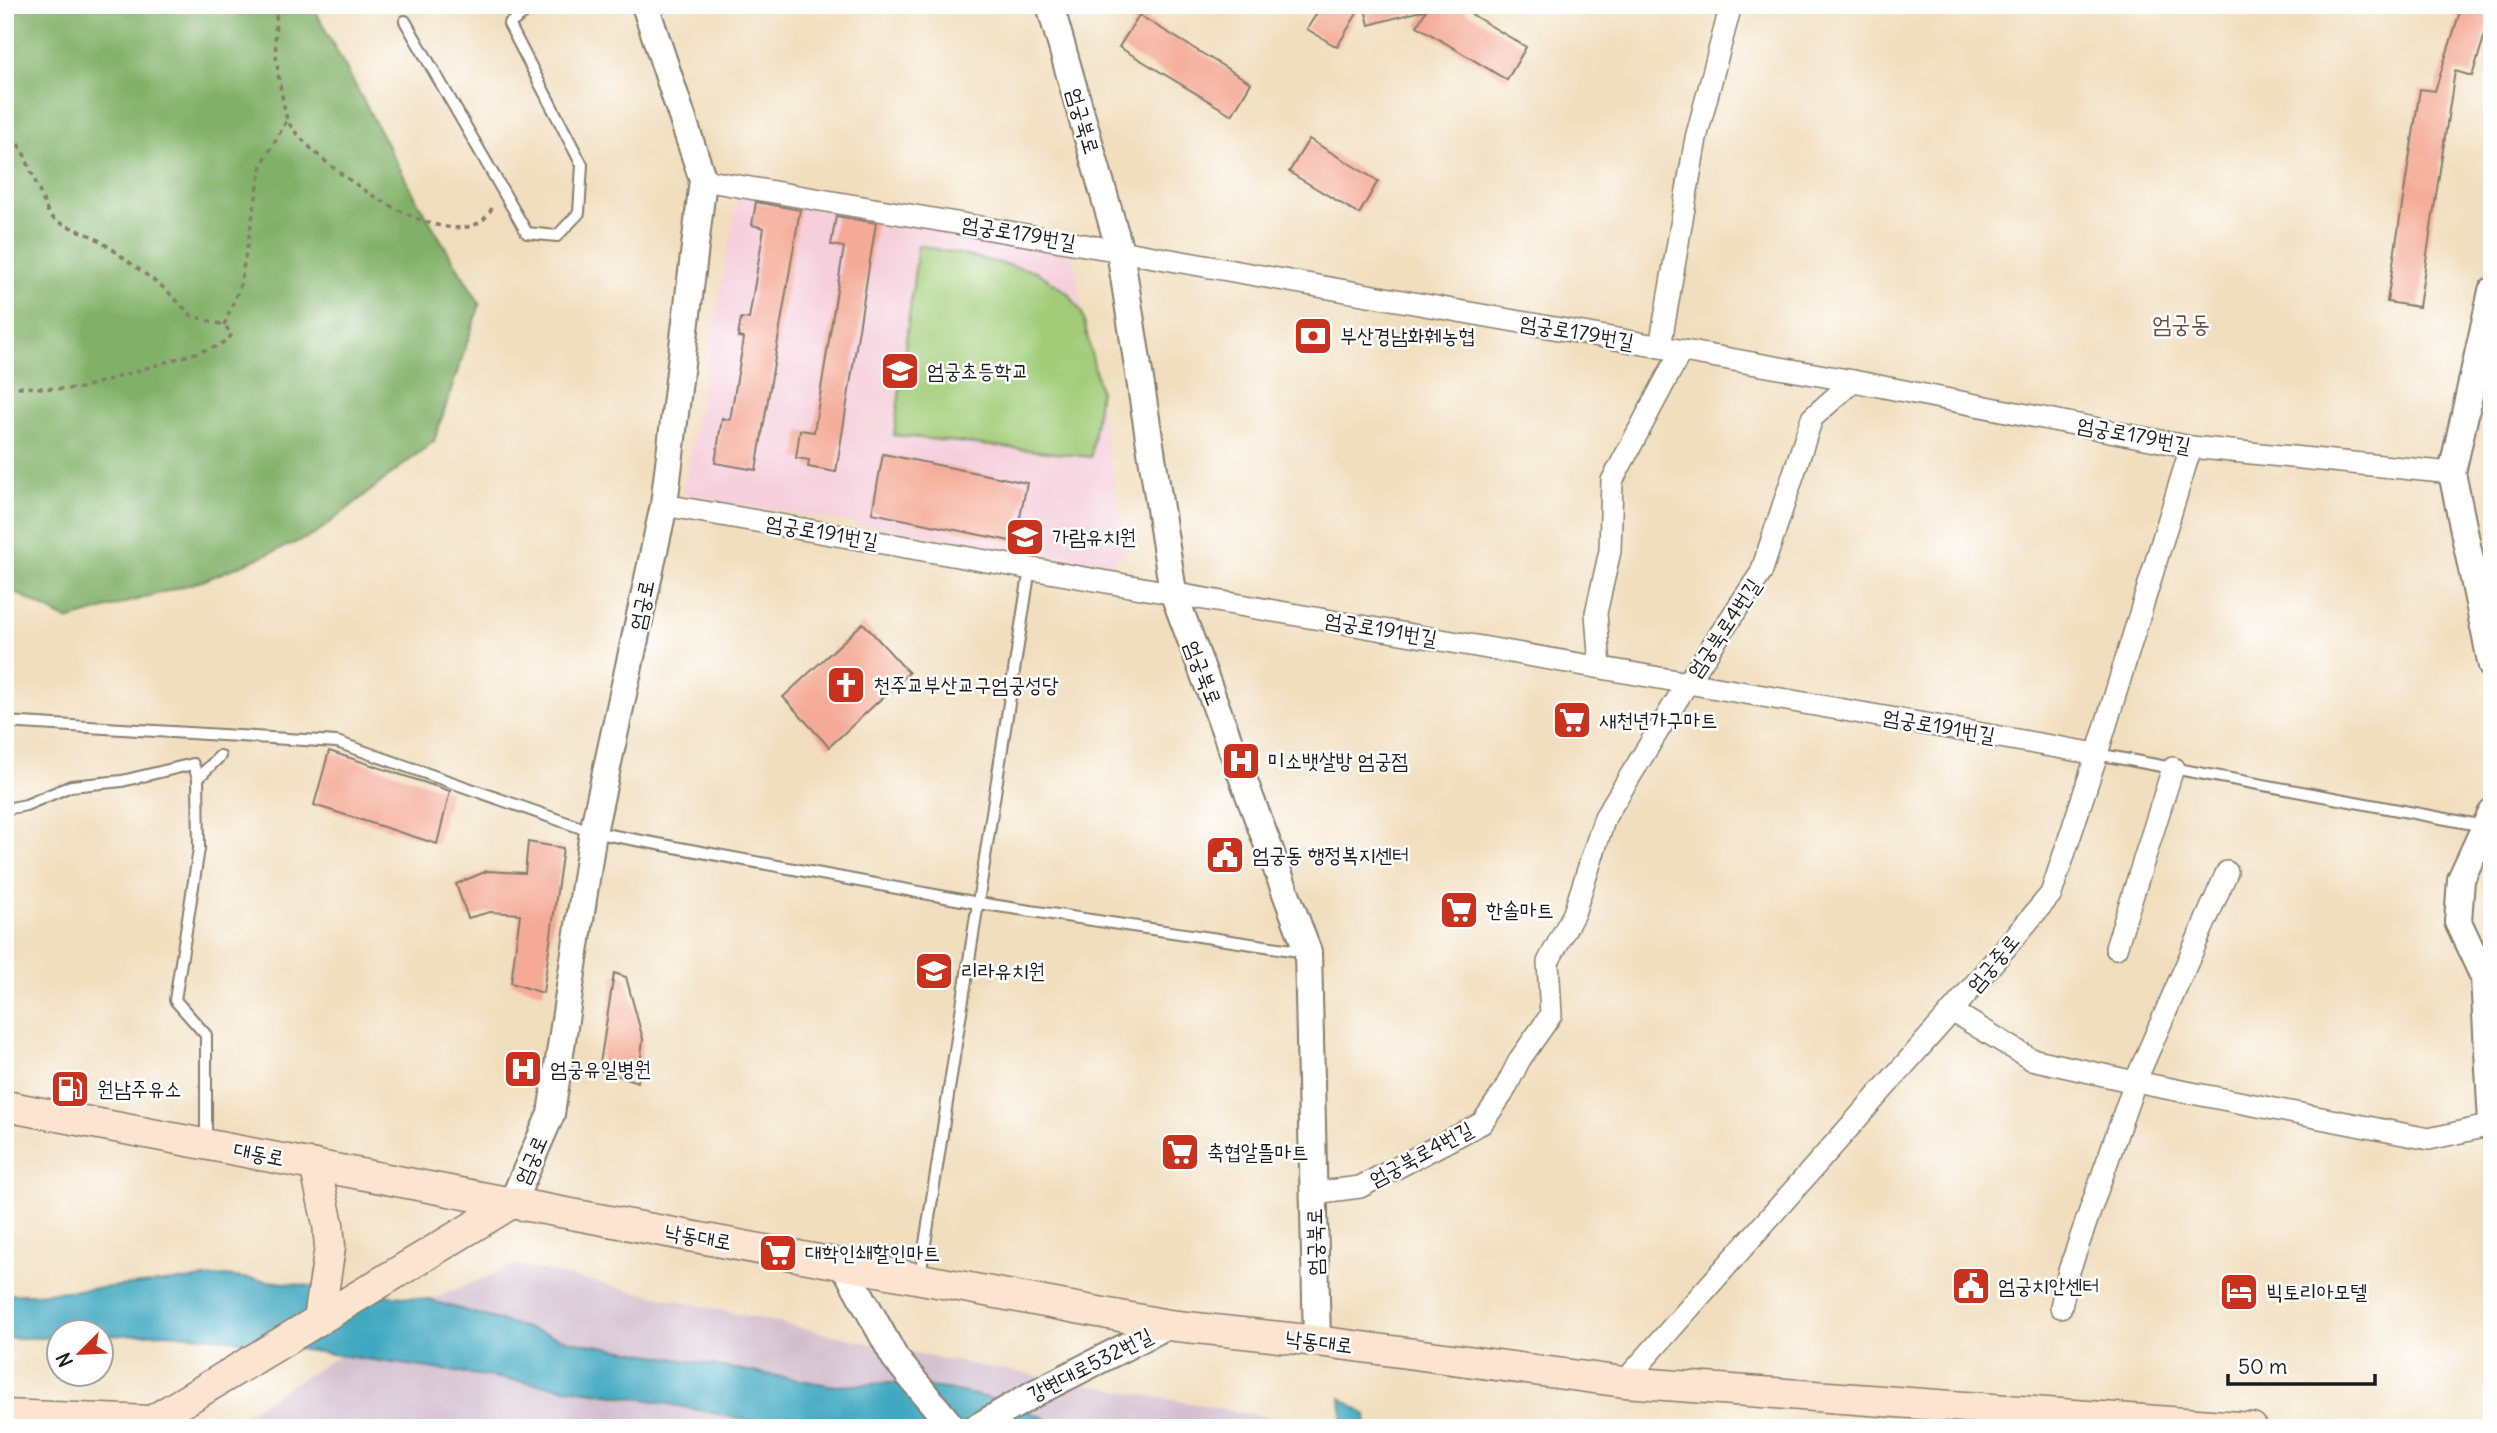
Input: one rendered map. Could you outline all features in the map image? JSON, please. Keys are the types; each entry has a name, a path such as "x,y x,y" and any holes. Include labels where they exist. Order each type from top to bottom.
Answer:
{"main road":[{"name":"대동로","path":"5,1106 512,1203"},
{"path":"315,1165 328,1224 330,1247 319,1319"},
{"name":"낙동대로","path":"512,1203 1168,1325 1317,1341 1624,1382 2087,1422 2240,1427"},
{"path":"5,1415 145,1424 512,1203"}],"street":[{"name":"엄궁로","path":"512,1203 551,1114 593,832 664,505 703,180 645,5"},
{"name":"엄궁북로","path":"1050,5 1120,251 1173,592 1308,952 1317,1341"},
{"path":"1600,667 1596,613 1611,551 1612,481 1670,349 1696,138 1731,5"},
{"name":"엄궁로179번길","path":"703,180 1853,381 2192,447 2452,473"},
{"path":"2492,291 2452,473 2492,666"},
{"name":"엄궁북로4번길","path":"1314,1193 1360,1187 1482,1123 1503,1093 1520,1059 1551,1015 1548,962 1574,913 1605,817 1688,682 1761,573 1812,418 1853,381"},
{"name":"엄궁중로","path":"1624,1382 1952,1011 2051,894 2098,754 2192,447"},
{"name":"엄궁로191번길","path":"664,505 2098,754"},
{"path":"2116,948 2173,768"},
{"path":"1952,1011 2031,1059 2135,1082 2429,1139 2492,1124 2484,977 2458,922 2461,879 2488,819"},
{"path":"2061,1307 2069,1271 2135,1082 2227,872"},
{"path":"844,1265 895,1358 953,1428"},
{"name":"강변대로532번길","path":"976,1428 1035,1393 1168,1325"}],"lane":[{"path":"405,21 527,233 557,236 579,213 582,165 509,24 537,5"},
{"path":"919,1278 1030,568"},
{"path":"5,722 337,742 593,832 978,903 1308,952"},
{"path":"2098,754 2488,819"},
{"path":"198,778 220,757"},
{"path":"11,808 26,805 71,786 122,781 193,764 198,778 199,849 175,1000 206,1034 206,1144"}],"path":[{"path":"278,5 275,40 287,120 292,131 366,193 440,227 469,226 480,222 493,207 494,198 487,167"},
{"path":"224,325 240,286 262,164 287,120"},
{"path":"5,129 22,149 49,215 58,222 94,237 165,289 192,316 224,325 232,336 215,346 80,388 5,386"}],"shaded area":[{"name":"엄궁초등학교","path":"739,191 1071,247 1127,550 1110,565 682,495"},
{"path":"517,1265 932,1357 1307,1424 1386,1428 221,1428 429,1300"}],"green space":[{"path":"5,5 312,5 419,204 480,304 434,441 314,535 205,580 67,620 5,587"},
{"path":"918,245 1036,271 1069,294 1082,313 1100,391 1091,457 894,435"}],"water":[{"path":"226,1276 429,1300 571,1341 835,1386 889,1383 947,1389 998,1400 1045,1418 1055,1428 785,1428 649,1400 222,1338 167,1333 116,1335 116,1318 46,1318 46,1338 5,1338 5,1294 35,1294"},
{"path":"1341,1398 1366,1415 1367,1428 1343,1428"}],"building":[{"path":"1322,5 1362,5 1337,47 1307,29"},
{"path":"1364,5 1423,5 1424,10 1369,25"},
{"path":"1429,5 1456,5 1526,47 1507,80 1417,26"},
{"path":"2462,5 2492,5 2492,12 2472,76 2455,71 2419,307 2387,302 2420,89 2435,91"},
{"path":"1139,15 1251,83 1232,115 1119,47"},
{"path":"1309,139 1378,181 1359,214 1289,172"},
{"path":"756,202 800,210 756,470 715,463 722,418 730,420 744,338 738,337 741,318 749,319 764,228 752,225"},
{"path":"836,216 876,223 836,472 808,467 809,460 796,458 800,430 814,432 844,247 831,245"},
{"path":"883,454 1027,483 1015,542 872,513"},
{"name":"천주교부산교구엄궁성당","path":"863,623 909,673 829,747 783,697"},
{"path":"329,751 450,791 437,844 314,805"},
{"path":"528,842 563,848 543,993 511,983 520,914 490,912 468,918 456,884 487,871 525,873"},
{"path":"614,973 626,977 643,1039 638,1082 599,1070"}],"place":[{"name":"부산경남화훼농협","path":"1313,336"},
{"name":"엄궁초등학교","path":"900,371"},
{"name":"가람유치원","path":"1025,537"},
{"name":"천주교부산교구엄궁성당","path":"846,685"},
{"name":"새천년가구마트","path":"1572,720"},
{"name":"미소뱃살방 엄궁점","path":"1241,761"},
{"name":"엄궁동 행정복지센터","path":"1225,855"},
{"name":"한솔마트","path":"1459,910"},
{"name":"리라유치원","path":"934,971"},
{"name":"엄궁유일병원","path":"523,1069"},
{"name":"원남주유소","path":"70,1089"},
{"name":"축협알뜰마트","path":"1180,1152"},
{"name":"대학인쇄할인마트","path":"778,1253"},
{"name":"엄궁치안센터","path":"1971,1286"},
{"name":"빅토리아모텔","path":"2239,1292"}],"district":[{"name":"엄궁동","path":"2181,324"}]}
